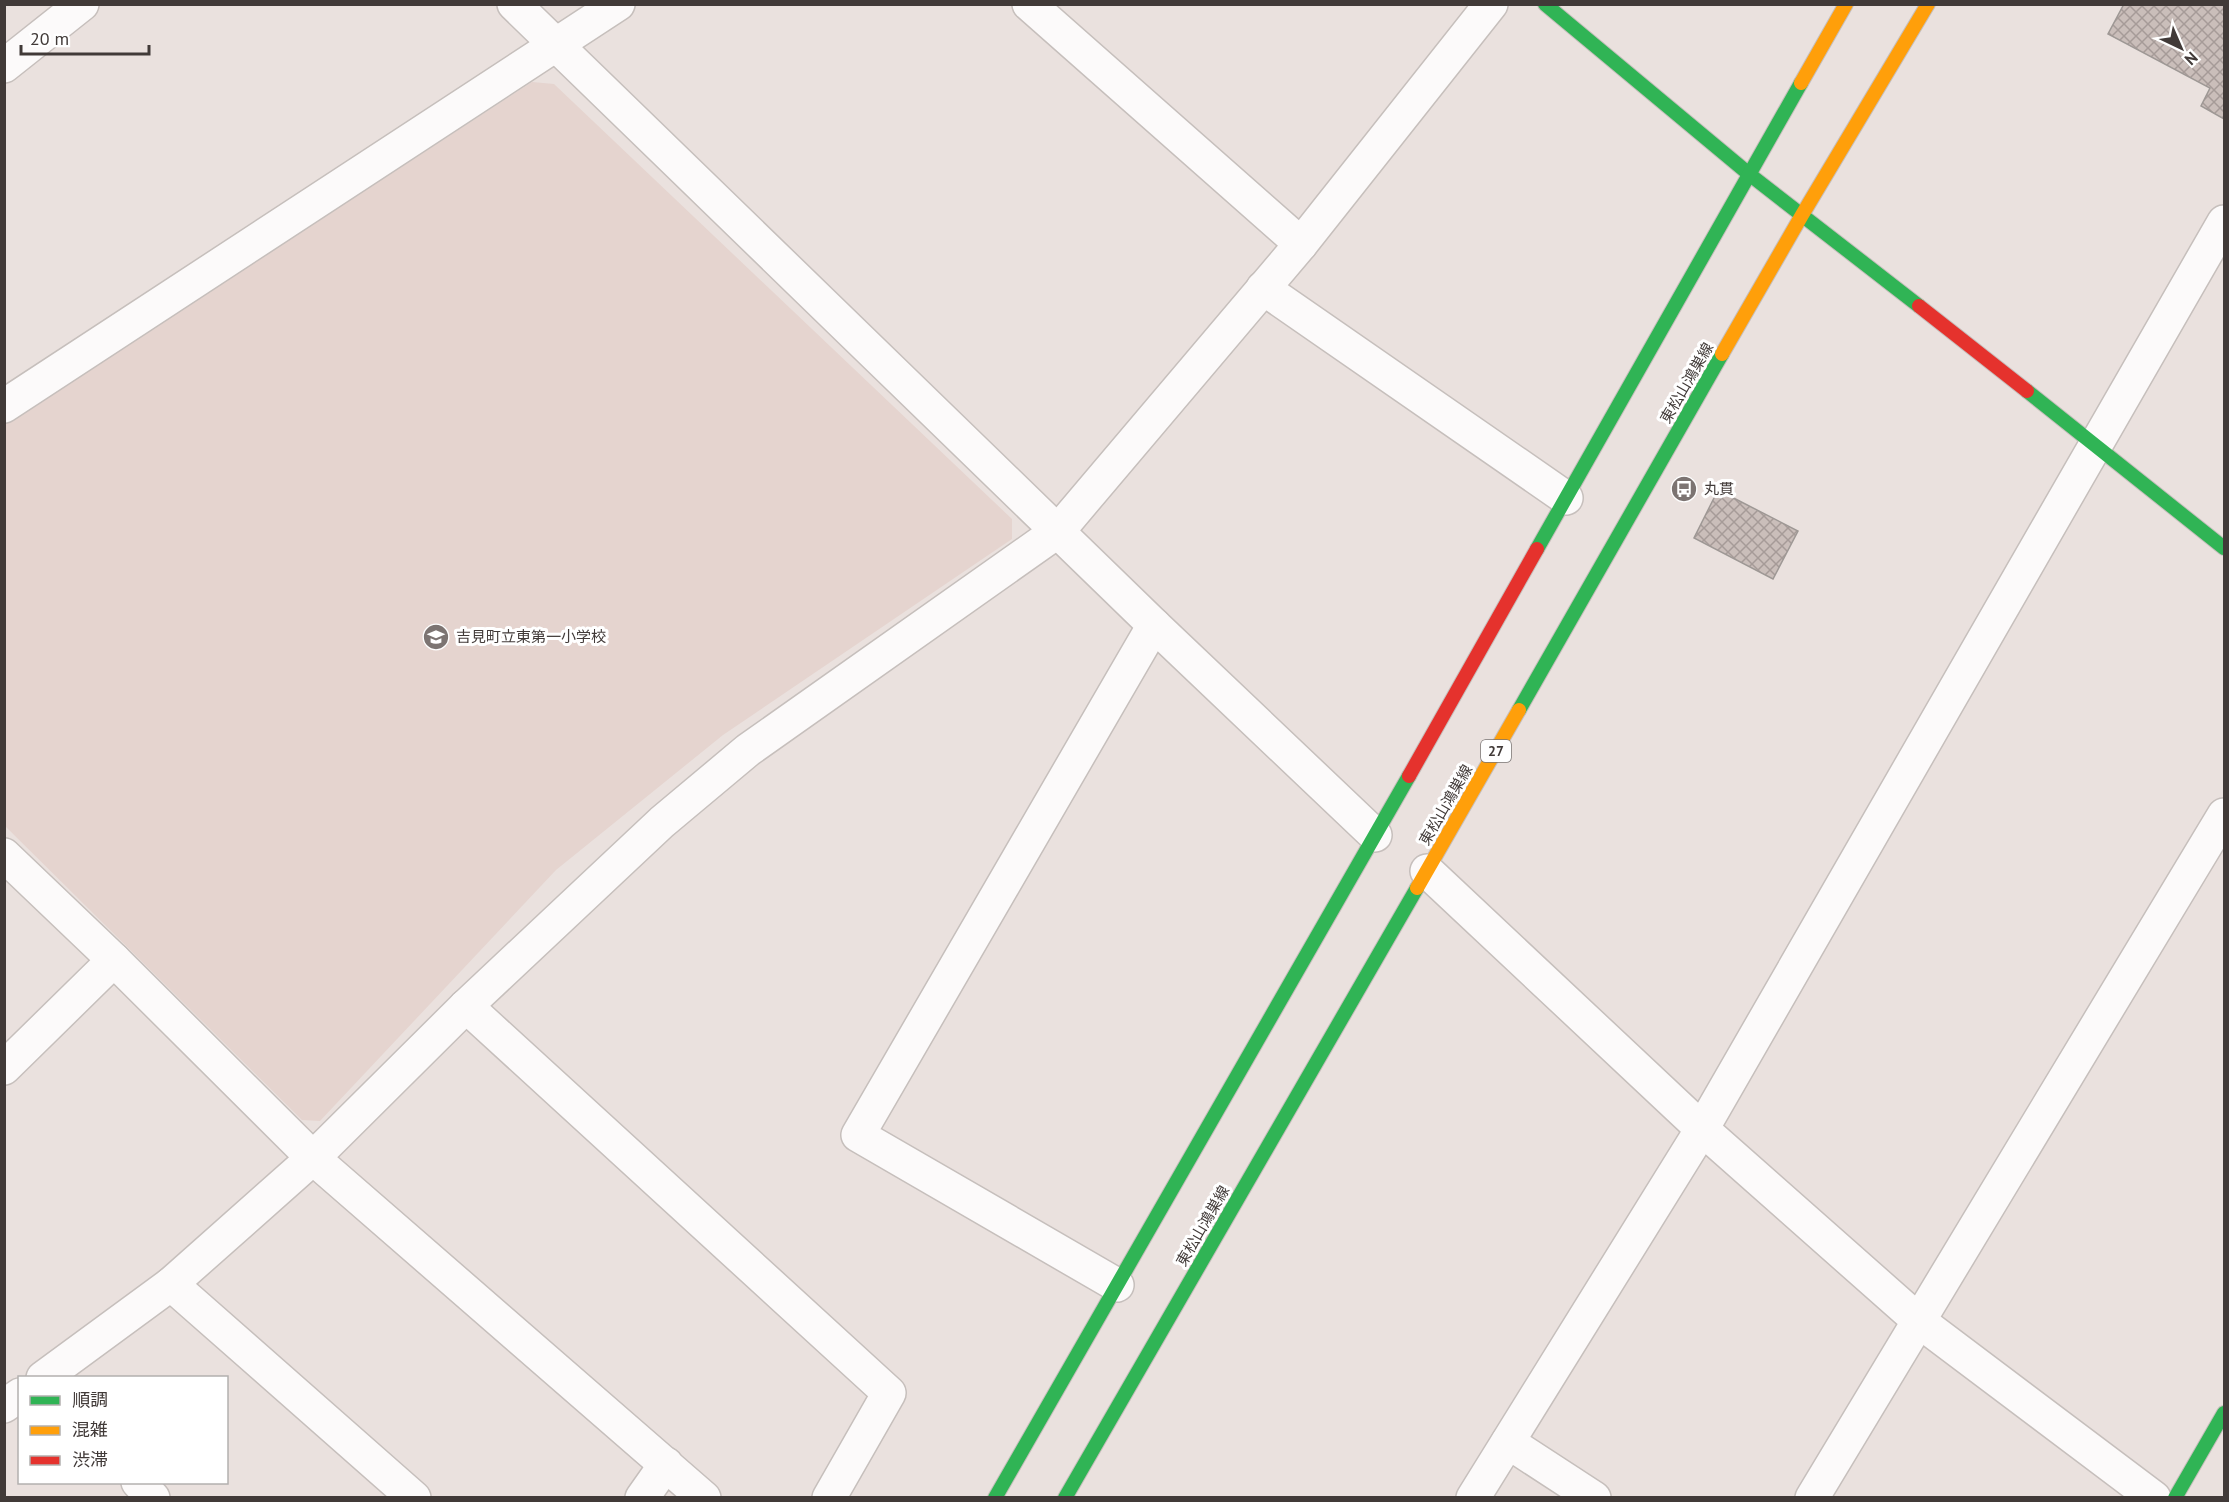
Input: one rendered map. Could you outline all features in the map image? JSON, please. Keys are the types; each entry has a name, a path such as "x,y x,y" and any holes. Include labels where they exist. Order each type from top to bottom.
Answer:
{"main road":[{"path":"1545,4 1749,174 2096,444 2224,548"},
{"path":"995,1497 1375,835 1846,4"},
{"name":"東松山鴻巣線","path":"1065,1497 1427,871 1802,215 1928,4"},
{"path":"2175,1497 2224,1413"}],"street":[{"path":"4,66 82,4"},
{"path":"514,4 1154,625 1375,835"},
{"path":"4,406 618,4"},
{"path":"1029,4 1301,244"},
{"path":"44,1376 171,1284 313,1158 466,1006 662,822 748,750 1058,531 1301,244 1491,4"},
{"path":"1473,1497 1702,1129 2224,222"},
{"path":"1263,288 1566,498"},
{"path":"1117,1285 858,1135 1154,625"},
{"path":"1812,1497 2224,815"},
{"path":"4,855 114,960 313,1158 704,1497"},
{"path":"1427,871 1702,1129 1919,1321 2154,1497"},
{"path":"4,1068 114,960"},
{"path":"466,1006 889,1393 829,1497"},
{"path":"171,1284 414,1497"},
{"path":"4,1406 18,1396"},
{"path":"1508,1442 1594,1497"},
{"path":"642,1497 666,1464"},
{"path":"140,1484 153,1497"}],"shaded area":[{"name":"吉見町立東第一小学校","path":"532,82 554,84 1012,519 1012,539 723,735 556,870 320,1121 302,1120 5,826 5,424"}],"building":[{"path":"2124,4 2224,4 2224,119 2201,106 2210,88 2108,34"},
{"path":"1718,490 1798,531 1773,579 1694,538"}],"traffic: fast":[{"path":"1545,4 1749,174 1919,306"},
{"path":"1537,549 1801,83"},
{"path":"1519,710 1722,354"},
{"path":"2027,391 2224,548"},
{"path":"995,1498 1409,776"},
{"path":"1065,1498 1417,888"},
{"path":"2175,1498 2224,1413"}],"traffic: slow":[{"path":"1801,83 1846,4"},
{"path":"1722,354 1928,4"},
{"path":"1417,888 1519,710"}],"traffic: jam":[{"path":"1919,306 2027,391"},
{"path":"1409,776 1537,549"}],"place":[{"name":"丸貫","path":"1684,489"},
{"name":"吉見町立東第一小学校","path":"436,637"}]}
